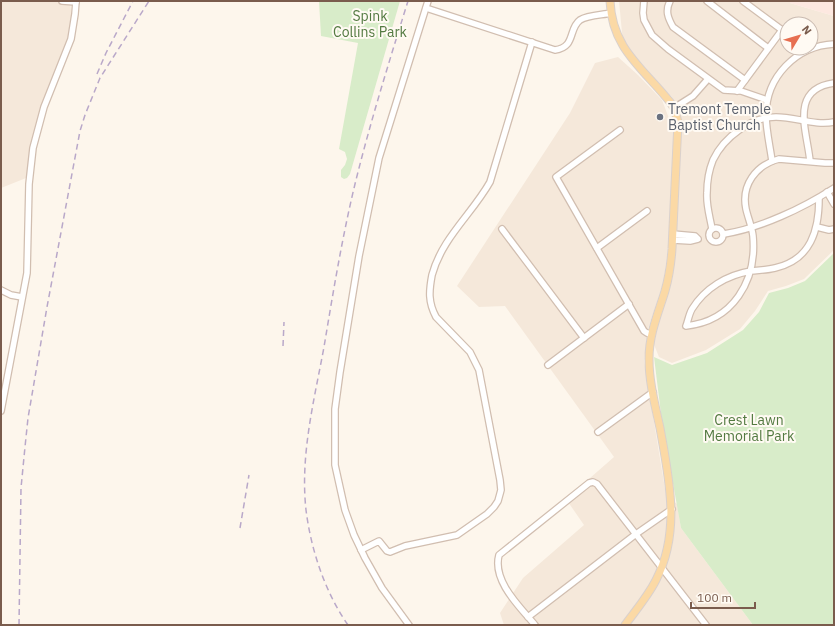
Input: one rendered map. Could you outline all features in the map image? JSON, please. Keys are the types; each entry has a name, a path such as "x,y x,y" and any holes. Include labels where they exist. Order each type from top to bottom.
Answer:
{"main road":[{"path":"610,1 611,13 616,29 628,54 635,64 666,96 674,108 678,122 673,236 670,269 651,334 649,361 672,509 670,540 662,568 650,591 625,625"}],"street":[{"path":"1,411 27,267 29,184 33,148 44,107 71,39 75,14 76,2 62,1"},
{"path":"409,625 382,588 354,535 344,510 335,465 334,440 337,394 359,256 379,158 428,1"},
{"path":"644,1 644,20 652,35 668,49 724,90 737,91 768,100"},
{"path":"670,1 667,16 673,26 745,80"},
{"path":"707,1 768,48"},
{"path":"743,1 779,28"},
{"path":"426,8 551,49 564,48 569,42 575,25 581,20 611,13"},
{"path":"737,91 779,34"},
{"path":"361,550 379,540 387,551 390,552 405,546 457,535 487,514 498,501 501,490 500,480 479,370 470,352 436,317 432,310 429,296 434,271 444,246 480,198 490,182 532,42"},
{"path":"819,46 834,44"},
{"path":"772,161 766,118 768,100 772,83 789,62 796,56"},
{"path":"674,108 693,96 708,79"},
{"path":"810,162 804,120 805,105 810,94 820,86 834,82"},
{"path":"724,234 722,239 718,242 714,242 710,238 709,234 712,229 707,203 707,191 710,168 714,158 726,142 744,126 766,118 784,117 827,123 834,122"},
{"path":"620,130 556,177 644,331 647,334 651,334"},
{"path":"819,198 817,227 808,248 799,257 788,264 776,268 751,271 719,282 700,299 691,310 686,326 705,322 727,309 738,298 748,280 751,271 754,252 753,234 745,208 744,199 749,181 756,173 763,166 772,161 787,159 834,163"},
{"path":"724,234 751,227 775,218 819,198 834,188"},
{"path":"827,192 834,204"},
{"path":"597,248 647,211"},
{"path":"817,227 830,230 834,229"},
{"path":"712,229 718,228 723,231 724,234"},
{"path":"502,229 584,338"},
{"path":"673,236 690,241 710,238"},
{"path":"1,290 11,295 22,297"},
{"path":"548,365 629,304"},
{"path":"598,432 653,392"},
{"path":"534,625 507,591 501,578 498,558 501,552 592,482 597,484 706,625"},
{"path":"528,617 636,534 672,509"}],"shaded area":[{"path":"1,1 70,1 73,29 37,133 26,178 1,188"},
{"path":"619,1 790,1 790,3 834,16 834,250 804,279 768,291 755,311 740,329 706,350 672,363 659,357 653,342 666,293 678,184 682,126 672,97 623,43"},
{"path":"790,1 834,1 834,16 790,3"},
{"path":"618,57 662,100 673,129 670,231 664,280 648,329 644,361 666,495 677,504 681,528 753,625 504,625 500,613 523,578 584,525 566,499 614,457 505,306 479,307 457,286 570,113 595,63"}],"green space":[{"name":"Spink Collins Park","path":"319,1 400,1 350,174 344,179 341,177 341,170 347,159 345,152 339,149 358,43 321,36"},
{"name":"Crest Lawn Memorial Park","path":"834,253 834,625 753,625 681,528 662,422 654,357 672,365 707,353 743,330 759,312 769,293 788,288 805,281"}],"railway":[{"path":"97,74 106,53 133,1"},
{"path":"19,625 21,488 28,418 80,131 100,78 149,1"},
{"path":"348,625 332,599 320,570 311,540 306,510 306,448 350,204 373,115 408,1"},
{"path":"283,346 284,322"},
{"path":"240,528 249,475"}],"place":[{"name":"Tremont Temple Baptist Church","path":"660,117"}]}
